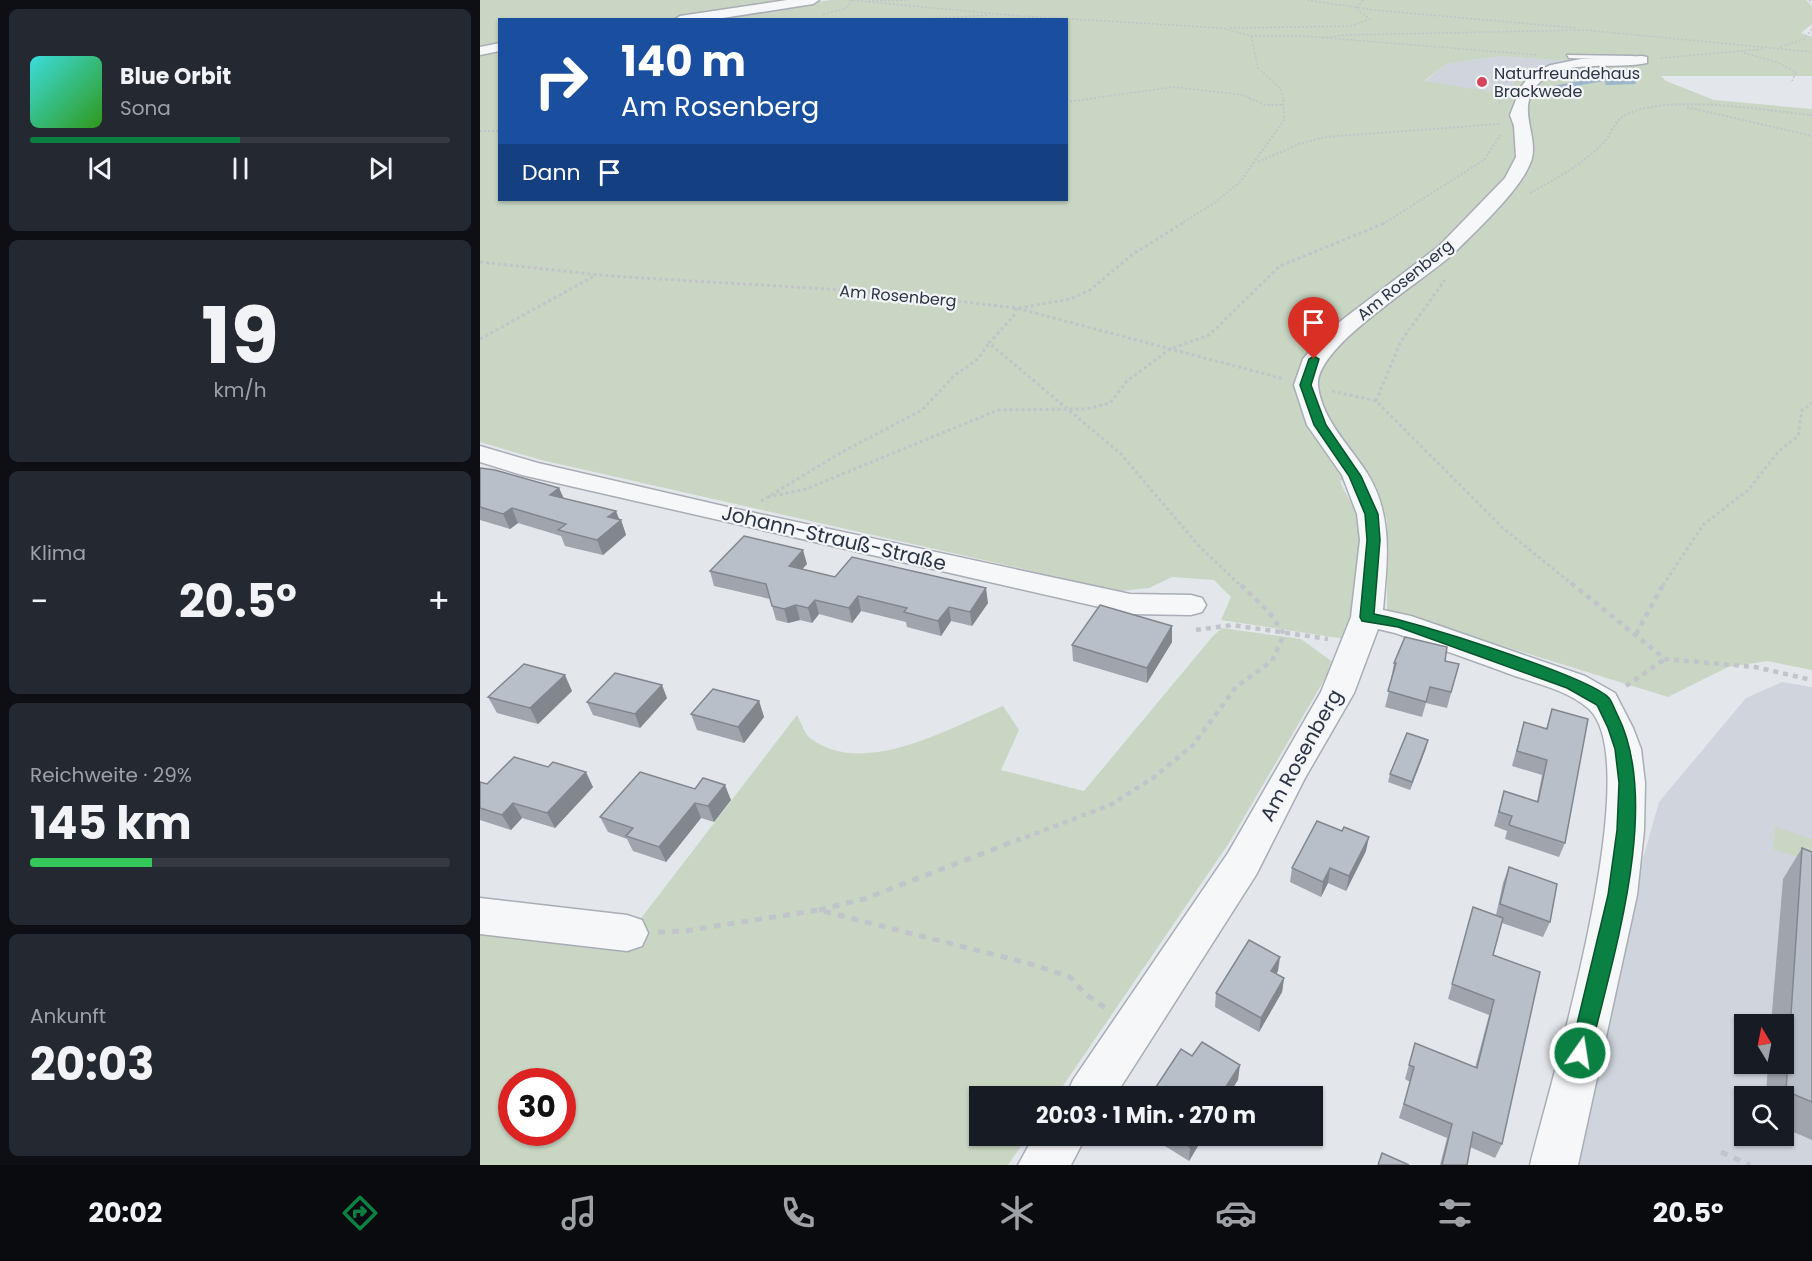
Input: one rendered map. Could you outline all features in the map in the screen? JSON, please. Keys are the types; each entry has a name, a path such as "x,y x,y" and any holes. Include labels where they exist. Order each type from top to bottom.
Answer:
{"street":[{"path":"693,18 813,0"},
{"path":"480,51 498,47"},
{"name":"Am Rosenberg","path":"1096,1086 1242,864 1290,773 1337,693 1361,629 1374,540 1371,514 1355,476 1320,425 1306,385 1314,359 1333,338 1446,250 1513,180 1524,157 1522,128 1518,115 1528,87 1537,76 1556,68 1581,63 1642,60"},
{"name":"Johann-Strauß-Straße","path":"480,454 531,469 736,517 1130,604 1191,605"},
{"path":"1361,629 1400,623 1573,684 1603,702 1610,712 1623,749 1628,783 1617,895 1554,1165"},
{"path":"480,916 627,933"},
{"path":"1042,1165 1055,1146"}],"lane":[{"path":"1569,56 1642,60"}],"path":[{"path":"849,0 1060,18"},
{"path":"860,2 909,0"},
{"path":"1306,0 1356,9 1508,19 1587,30 1812,52"},
{"path":"1356,9 1363,0"},
{"path":"1809,0 1812,3"},
{"path":"1068,19 1222,28 1352,26 1370,19 1356,9"},
{"path":"956,18 995,14"},
{"path":"1222,28 1251,36 1322,38 1431,48 1569,56"},
{"path":"1642,60 1772,48 1804,39 1812,29"},
{"path":"1322,38 1345,34 1587,30"},
{"path":"736,517 842,452 922,410 955,375 978,359 1013,317 1016,308 1070,299 1090,290 1133,254 1213,204 1240,182 1284,120 1284,105 1280,88 1258,68 1251,36"},
{"path":"1740,52 1777,62 1796,72 1792,81"},
{"path":"1068,102 1175,87 1243,95 1265,105 1284,105"},
{"path":"1543,186 1609,138 1620,118 1643,107 1675,104 1812,116"},
{"path":"1675,104 1812,136"},
{"path":"1256,162 1299,144 1325,137 1488,123 1522,128"},
{"path":"768,497 806,489 961,423 998,410 1086,409 1110,403 1127,381 1170,349 1209,335 1280,266 1321,247 1377,228 1484,160 1501,134 1522,128"},
{"path":"480,131 498,131"},
{"name":"Am Rosenberg","path":"480,262 597,274 878,292 1016,308 1306,385"},
{"path":"480,339 597,274"},
{"path":"1376,402 1401,341 1446,279"},
{"path":"989,343 1121,454 1199,546 1269,612 1284,634"},
{"path":"1306,385 1376,402 1504,530 1665,659 1755,667 1812,680"},
{"path":"1636,634 1669,574 1703,525 1748,490 1779,451 1798,436 1802,410 1812,403"},
{"path":"1191,605 1196,630 1232,625 1284,634 1361,629"},
{"path":"627,933 684,931 819,910 864,899 1110,805 1153,778 1192,745 1236,687 1272,661 1284,634"},
{"path":"1603,702 1665,659"},
{"path":"819,910 1031,964 1070,977 1085,994 1134,1028"},
{"path":"1721,1152 1750,1165"}],"shaded area":[{"path":"1501,56 1573,61 1543,66 1507,94 1424,82 1446,64"},
{"path":"1782,682 1812,687 1812,1165 1575,1165 1631,901 1659,802 1746,698"}],"green space":[{"path":"480,0 794,0 674,18 498,18 498,44 480,47"},
{"path":"831,0 1806,0 1812,6 1812,24 1801,33 1812,37 1812,76 1661,76 1666,81 1714,100 1812,109 1812,670 1767,661 1728,667 1668,697 1387,610 1387,520 1371,488 1340,480 1358,517 1361,546 1355,595 1345,639 1221,620 1231,597 1214,580 1172,577 1149,588 1121,591 541,460 480,442 480,54 498,50 498,201 1068,201 1068,18 705,18","holes":["1501,56 1570,61 1520,74 1507,94 1424,81 1446,64"]},
{"path":"1222,628 1301,639 1334,663 1229,843 1063,1086 969,1086 969,1146 1021,1146 1008,1165 480,1165 480,932 622,950 642,917 797,715 811,739 833,750 856,753 881,751 907,745 1003,706 1019,730 1001,770 1084,791"},
{"path":"1775,827 1812,839 1812,862 1773,849"}],"building":[{"path":"480,468 559,488 550,495 616,511 608,517 621,520 597,540 558,530 566,524 512,508 503,514 480,507"},
{"path":"744,536 803,550 789,566 835,577 852,557 986,588 970,612 949,607 938,621 904,612 907,608 858,596 849,608 815,600 808,608 796,605 784,609 772,606 766,584 710,571"},
{"path":"1100,605 1172,626 1147,668 1072,645"},
{"path":"1405,637 1447,647 1445,661 1459,664 1451,692 1430,687 1426,702 1388,691 1396,663 1394,663"},
{"path":"524,664 565,675 530,708 488,697"},
{"path":"615,673 662,685 635,714 587,702"},
{"path":"713,689 759,701 738,727 691,714"},
{"path":"1552,709 1588,719 1565,843 1509,825 1512,816 1499,812 1504,791 1538,802 1547,760 1517,751 1524,722 1547,729"},
{"path":"1407,733 1428,740 1412,782 1390,774"},
{"path":"514,757 548,767 553,762 586,772 547,813 513,803 502,815 480,808 480,782 487,784"},
{"path":"640,772 695,789 703,778 725,785 708,806 695,803 659,847 626,836 633,828 600,817"},
{"path":"1317,821 1342,831 1344,827 1369,837 1349,876 1330,868 1323,882 1292,868"},
{"path":"1802,848 1812,852 1812,1102 1794,1094 1794,1086 1786,1086 1787,1074 1794,1074 1794,1014 1791,1014"},
{"path":"1509,867 1557,884 1550,922 1500,904"},
{"path":"1473,907 1503,918 1493,955 1540,972 1502,1144 1473,1132 1467,1165 1442,1165 1452,1124 1404,1104 1414,1067 1409,1065 1415,1043 1477,1068 1494,1000 1452,984"},
{"path":"1249,940 1280,957 1271,971 1284,978 1261,1018 1216,993"},
{"path":"1202,1042 1240,1065 1226,1086 1157,1086 1181,1049 1192,1056"},
{"path":"1382,1153 1409,1165 1378,1165"}],"waterway":[{"path":"1551,91 1557,87 1616,77"},
{"path":"1607,83 1634,82"}],"place":[{"name":"Naturfreundehaus Brackwede","path":"1482,82"}],"route":[{"path":"1314,359 1306,385 1320,425 1355,476 1371,514 1374,540 1367,617 1400,623 1573,684 1603,702 1610,712 1623,749 1628,783 1625,830 1617,895 1580,1053"}]}
